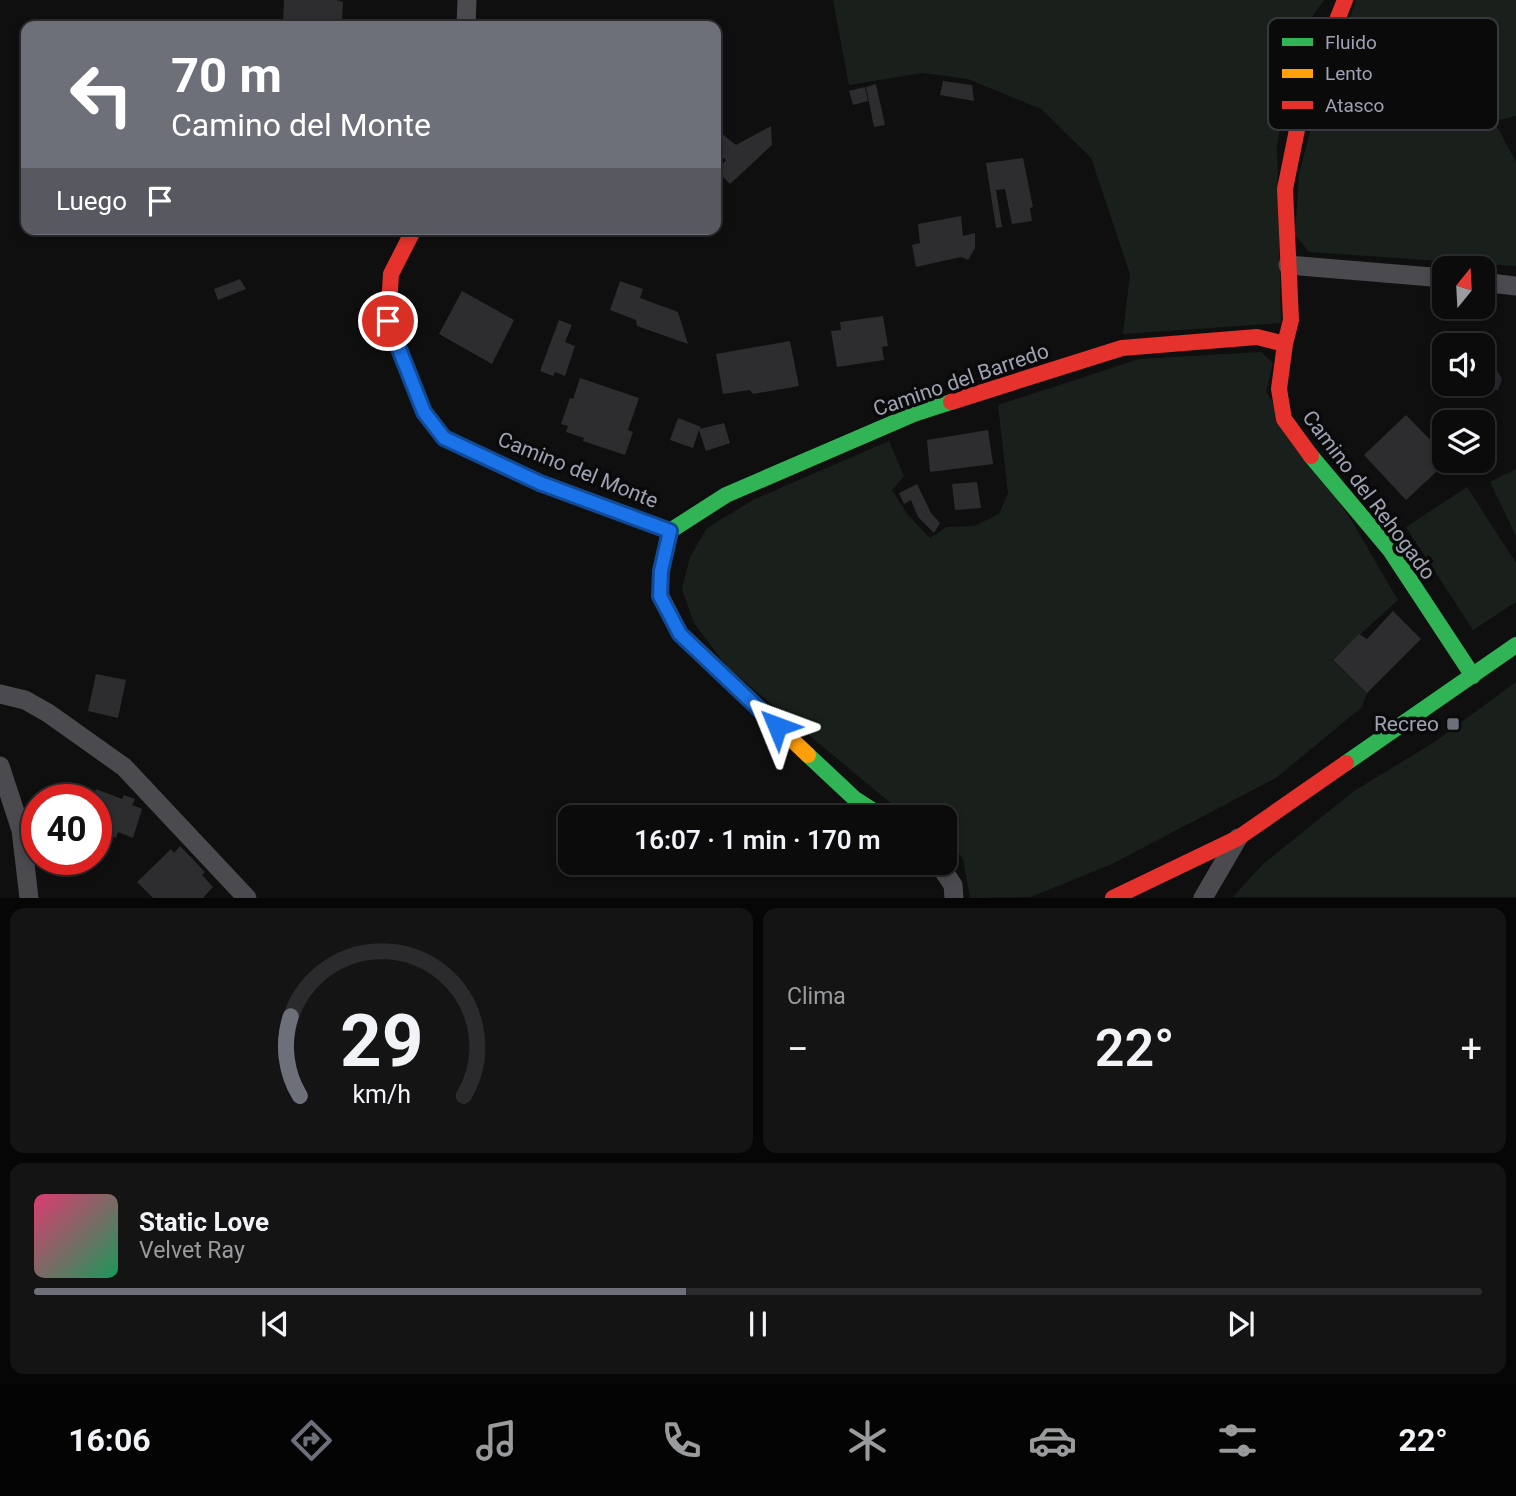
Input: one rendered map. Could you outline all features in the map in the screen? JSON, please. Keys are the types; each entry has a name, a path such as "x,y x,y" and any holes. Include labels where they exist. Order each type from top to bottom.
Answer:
{"street":[{"path":"466,21 467,0"},
{"name":"Camino del Rehogado","path":"1338,18 1345,0"},
{"name":"Camino del Rehogado","path":"1297,130 1286,189 1291,320 1279,389 1284,419 1300,443 1390,550 1473,676"},
{"name":"Camino del Monte","path":"411,235 391,274 388,321 424,412 444,438 540,483 670,531 661,571 660,596 680,634 864,805"},
{"path":"1288,265 1432,277"},
{"path":"1495,284 1516,286"},
{"name":"Camino del Barredo","path":"670,531 726,495 914,414 1122,348 1257,337 1285,344"},
{"path":"1113,898 1238,838 1516,645"},
{"path":"0,694 25,701 48,713 124,767 247,898"},
{"path":"0,766 21,830 29,898"},
{"path":"1203,898 1238,838"},
{"path":"946,875 953,885 954,898"}],"shaded area":[{"path":"833,0 1324,0 1311,18 1268,18 1268,130 1280,130 1277,146 1281,323 1123,334 1130,274 1091,158 1041,109 968,79 922,73 849,85"},
{"path":"1356,0 1516,0 1516,116 1498,120 1498,18 1350,18"},
{"path":"1498,128 1516,162 1516,266 1495,265 1495,256 1432,256 1432,260 1309,252 1295,235 1299,173 1311,130"},
{"path":"1261,352 1273,363 1266,392 1353,523 1398,600 1332,660 1367,693 1362,707 1276,778 1112,864 1031,897 970,898 963,859 957,850 957,805 893,805 727,667 694,623 682,589 690,557 707,528 753,500 889,441 904,476 892,490 908,515 930,538 947,527 974,526 999,514 1008,493 998,405 1139,359"},
{"path":"1495,369 1502,379 1498,390 1495,390"},
{"path":"1516,469 1516,536 1490,482"},
{"path":"1467,487 1516,563 1516,602 1473,630 1406,527"},
{"path":"1516,682 1516,897 1233,897 1262,865 1354,791 1433,743"}],"building":[{"path":"284,0 343,2 342,21 283,21"},
{"path":"943,81 972,85 974,101 940,95"},
{"path":"876,84 885,125 874,127 866,87"},
{"path":"865,87 868,101 853,105 849,91"},
{"path":"771,126 772,145 730,184 721,175 721,166 726,160 721,156 721,133 736,145"},
{"path":"1023,158 1033,207 1030,208 1032,221 1012,224 1005,189 996,190 1002,227 996,228 986,163"},
{"path":"961,216 963,236 975,233 975,248 968,260 961,257 916,267 912,245 920,243 918,224"},
{"path":"240,279 246,289 218,300 214,289"},
{"path":"620,281 643,289 640,298 678,312 688,344 637,326 636,320 610,310"},
{"path":"462,291 514,320 492,364 439,334"},
{"path":"883,316 888,346 882,347 884,360 837,367 831,331 841,330 840,322"},
{"path":"559,320 572,325 565,342 575,346 565,376 555,372 553,376 540,371"},
{"path":"790,341 799,386 753,394 750,390 723,394 716,354"},
{"path":"580,378 639,398 628,430 633,432 625,455 583,441 584,438 566,432 568,426 561,424"},
{"path":"1406,415 1432,442 1432,473 1435,473 1406,500 1364,455"},
{"path":"678,418 701,427 700,429 724,423 730,443 706,451 699,430 693,448 670,440"},
{"path":"988,430 993,464 930,472 927,440"},
{"path":"977,482 981,508 955,510 952,484"},
{"path":"917,484 931,513 940,523 934,533 918,517 911,500 904,504 899,493"},
{"path":"1393,611 1421,639 1367,693 1333,660 1359,634 1367,639"},
{"path":"96,674 126,680 118,718 88,711"},
{"path":"112,795 122,799 124,795 135,799 132,805 142,809 133,838 118,832 116,838 112,836"},
{"path":"180,846 205,872 202,875 213,887 203,898 153,898 137,882 171,849 174,853"}],"traffic: fast":[{"path":"670,531 726,495 914,414 951,402"},
{"path":"1311,456 1390,550 1473,676"},
{"path":"1346,763 1516,645"},
{"path":"808,755 864,805"}],"traffic: slow":[{"path":"666,549 661,571 661,596 680,633 808,755"}],"traffic: jam":[{"path":"1338,18 1345,0"},
{"path":"1297,130 1285,189 1291,320 1279,389 1284,419 1311,456"},
{"path":"411,235 391,274 388,321 424,412 444,438 540,483 670,531 666,549"},
{"path":"951,402 1122,348 1257,337 1285,344"},
{"path":"1113,898 1238,838 1346,763"}],"place":[{"name":"Recreo","path":"1453,724"}],"route":[{"path":"388,321 424,412 444,438 540,483 670,531 661,571 660,596 680,634 777,726"}]}
